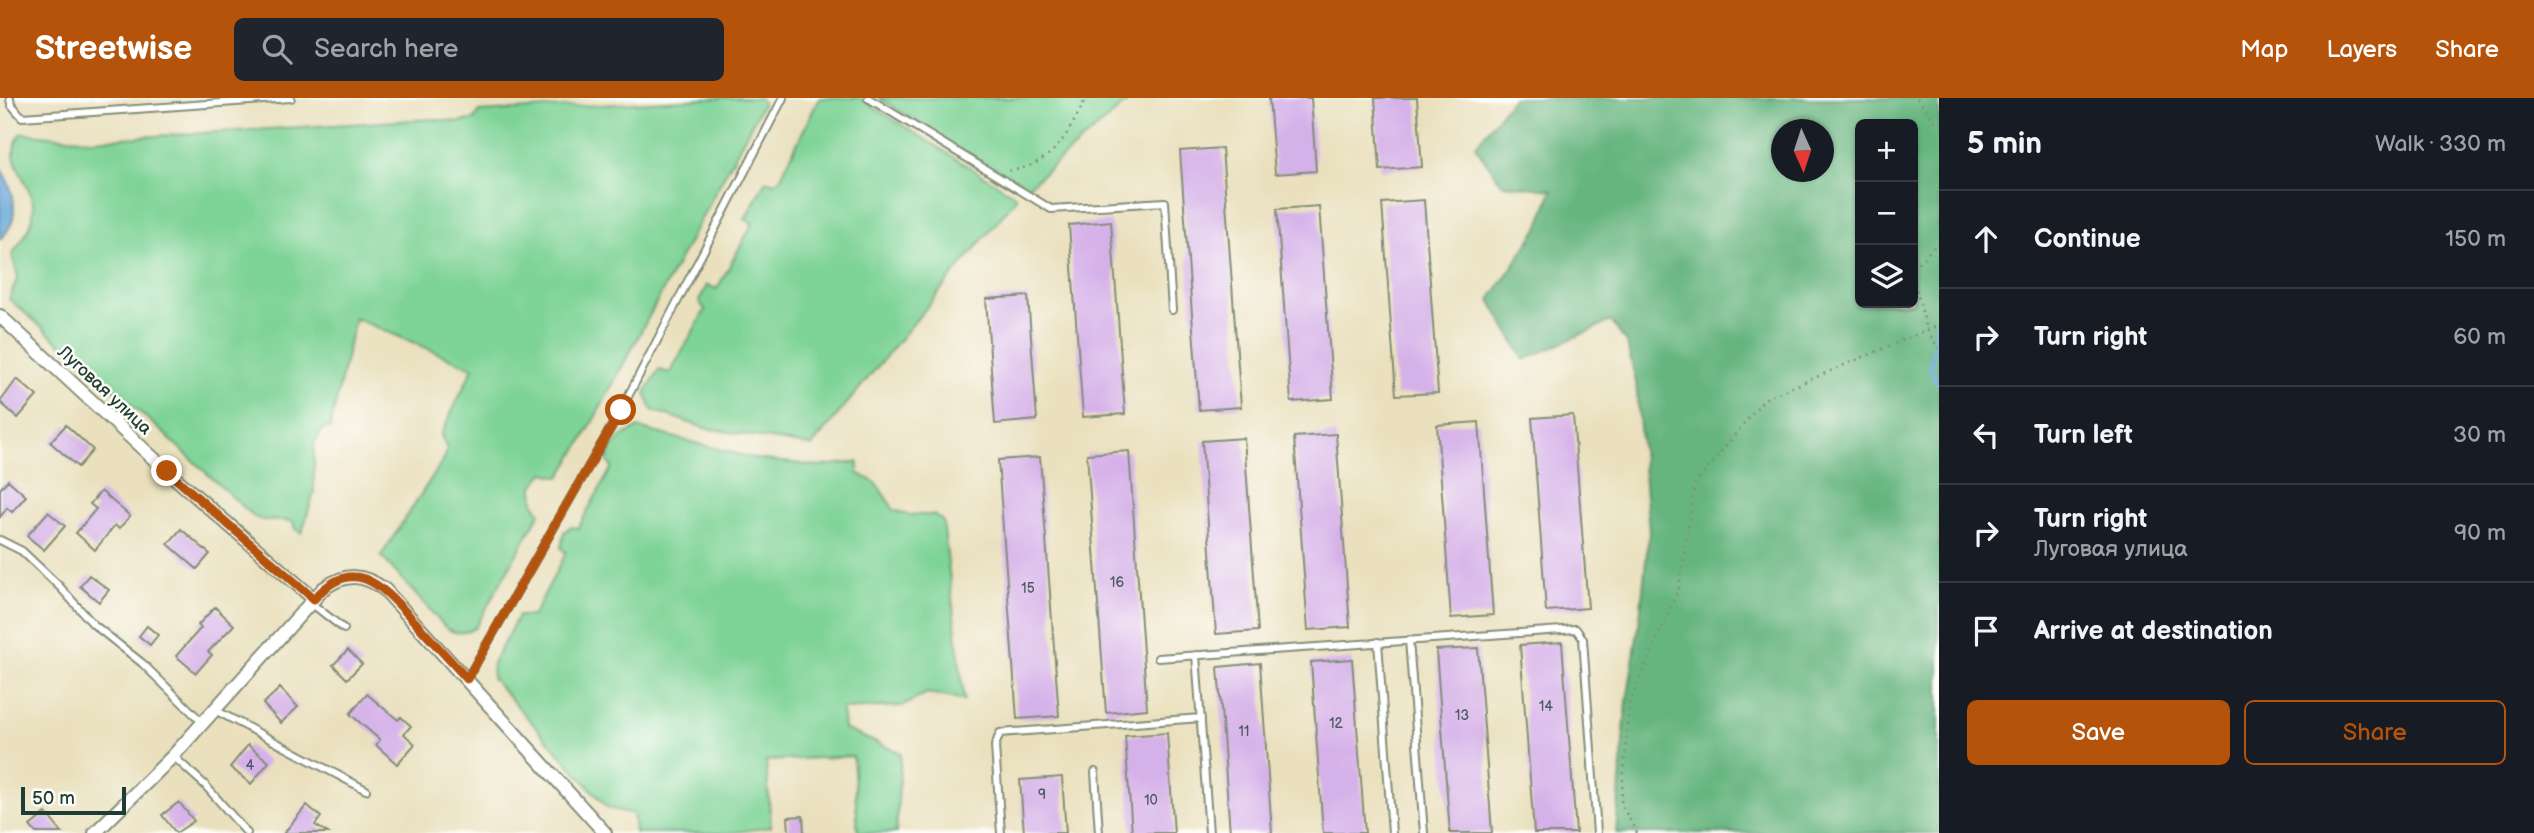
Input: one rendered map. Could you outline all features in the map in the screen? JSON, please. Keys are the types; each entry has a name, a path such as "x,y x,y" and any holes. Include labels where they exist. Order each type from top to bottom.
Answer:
{"street":[{"name":"Луговая улица","path":"0,316 312,601"},
{"path":"95,833 173,756 312,601 334,581 346,576 373,580 467,679 605,833"}],"lane":[{"path":"10,98 11,104 22,117 211,101 291,98"},
{"path":"467,679 621,410 783,98"},
{"path":"868,98 1051,209 1165,202 1172,310"},
{"path":"0,540 22,551 60,587 93,624 142,663 203,723"},
{"path":"312,601 344,629"},
{"path":"1158,658 1567,628 1581,633 1597,833"},
{"path":"1409,640 1424,833"},
{"path":"1378,642 1392,833"},
{"path":"1196,655 1209,833"},
{"path":"215,710 366,790"},
{"path":"1001,833 995,746 1000,733 1201,718"},
{"path":"173,756 205,785 247,833"},
{"path":"1095,772 1099,833"}],"path":[{"path":"992,175 1033,165 1047,156 1071,131 1086,98"},
{"path":"1917,98 1939,126"},
{"path":"1918,263 1939,242"},
{"path":"1918,295 1927,330 1939,349"},
{"path":"1637,833 1621,804 1629,704 1679,588 1695,484 1764,399 1939,325"}],"green space":[{"path":"760,98 763,103 584,438 560,477 544,473 533,486 534,503 540,513 475,628 467,631 457,632 446,628 381,556 445,457 447,449 441,435 473,368 355,318 330,428 323,429 314,443 314,491 302,533 295,529 293,522 254,517 159,429 9,299 18,277 12,255 27,231 33,212 31,195 15,160 16,142 22,133 90,140 431,119 460,122 475,119 479,112"},
{"path":"819,98 859,98 1016,196 1016,199 812,446 705,428 652,410 645,393 659,370 670,373 705,310 699,301 707,285 717,289 753,223 745,219 766,180 774,183 780,179"},
{"path":"879,98 1132,98 1024,190"},
{"path":"1513,98 1939,98 1939,833 1616,833 1626,708 1649,532 1636,382 1627,344 1611,321 1524,360 1490,300 1538,228 1552,190 1502,184 1475,146"},
{"path":"638,428 756,459 819,466 858,462 858,473 876,483 894,510 909,515 934,515 943,521 964,700 927,693 903,706 842,709 844,729 901,753 896,833 858,833 853,756 766,761 771,827 730,833 635,833 633,814 608,808 492,678 493,663 518,616 533,616 566,553 561,548 564,532 570,527 578,528 612,467 607,461 612,449 622,437"}],"water":[{"path":"0,168 9,185 14,214 7,231 0,239"}],"building":[{"path":"1269,98 1311,98 1316,171 1275,174"},
{"path":"1375,98 1417,98 1422,167 1380,170"},
{"path":"1222,148 1241,407 1199,410 1180,151"},
{"path":"1424,200 1438,393 1396,395 1382,203"},
{"path":"1319,206 1333,399 1291,402 1277,209"},
{"path":"1111,221 1125,414 1083,417 1069,225"},
{"path":"1028,296 1037,420 995,424 986,299"},
{"path":"17,379 37,396 18,418 0,402"},
{"path":"1573,415 1588,608 1546,611 1532,418"},
{"path":"1479,422 1493,615 1451,618 1437,425"},
{"path":"66,425 93,450 78,467 50,442"},
{"path":"1336,434 1350,627 1308,630 1294,437"},
{"path":"1244,438 1258,631 1216,634 1202,441"},
{"path":"1129,451 1147,709 1106,713 1087,454"},
{"path":"1040,457 1059,716 1017,719 998,460"},
{"path":"8,480 26,496 12,512 7,508 0,517 0,489"},
{"path":"101,491 130,516 119,529 115,525 95,550 76,533 96,509 90,504"},
{"path":"48,512 65,526 44,550 27,536"},
{"path":"181,529 210,554 197,569 168,544"},
{"path":"89,575 109,590 99,602 80,586"},
{"path":"215,607 234,625 208,652 212,655 196,673 176,656 201,628 198,625"},
{"path":"147,626 158,635 150,645 139,636"},
{"path":"1562,642 1576,833 1534,833 1520,645"},
{"path":"1478,648 1492,833 1450,833 1436,650"},
{"path":"348,650 362,664 347,679 333,665"},
{"path":"1352,659 1365,833 1323,833 1311,662"},
{"path":"1260,663 1272,833 1230,833 1218,667"},
{"path":"280,688 298,707 281,723 263,704"},
{"path":"367,694 398,720 401,717 411,726 404,734 415,744 397,764 376,745 380,740 350,714"},
{"path":"1167,733 1174,833 1132,833 1125,736"},
{"path":"248,745 269,762 251,784 230,767"},
{"path":"1062,777 1066,833 1024,833 1020,780"},
{"path":"179,802 194,821 176,833 162,815"},
{"path":"307,805 321,817 315,825 328,833 284,833"},
{"path":"46,813 62,833 36,833 30,826"},
{"path":"803,816 804,833 789,833 788,817"}],"waterway":[{"path":"1939,317 1930,370 1939,385"}],"route":[{"path":"167,471 314,599 334,581 346,576 373,580 467,679 621,410"}]}
